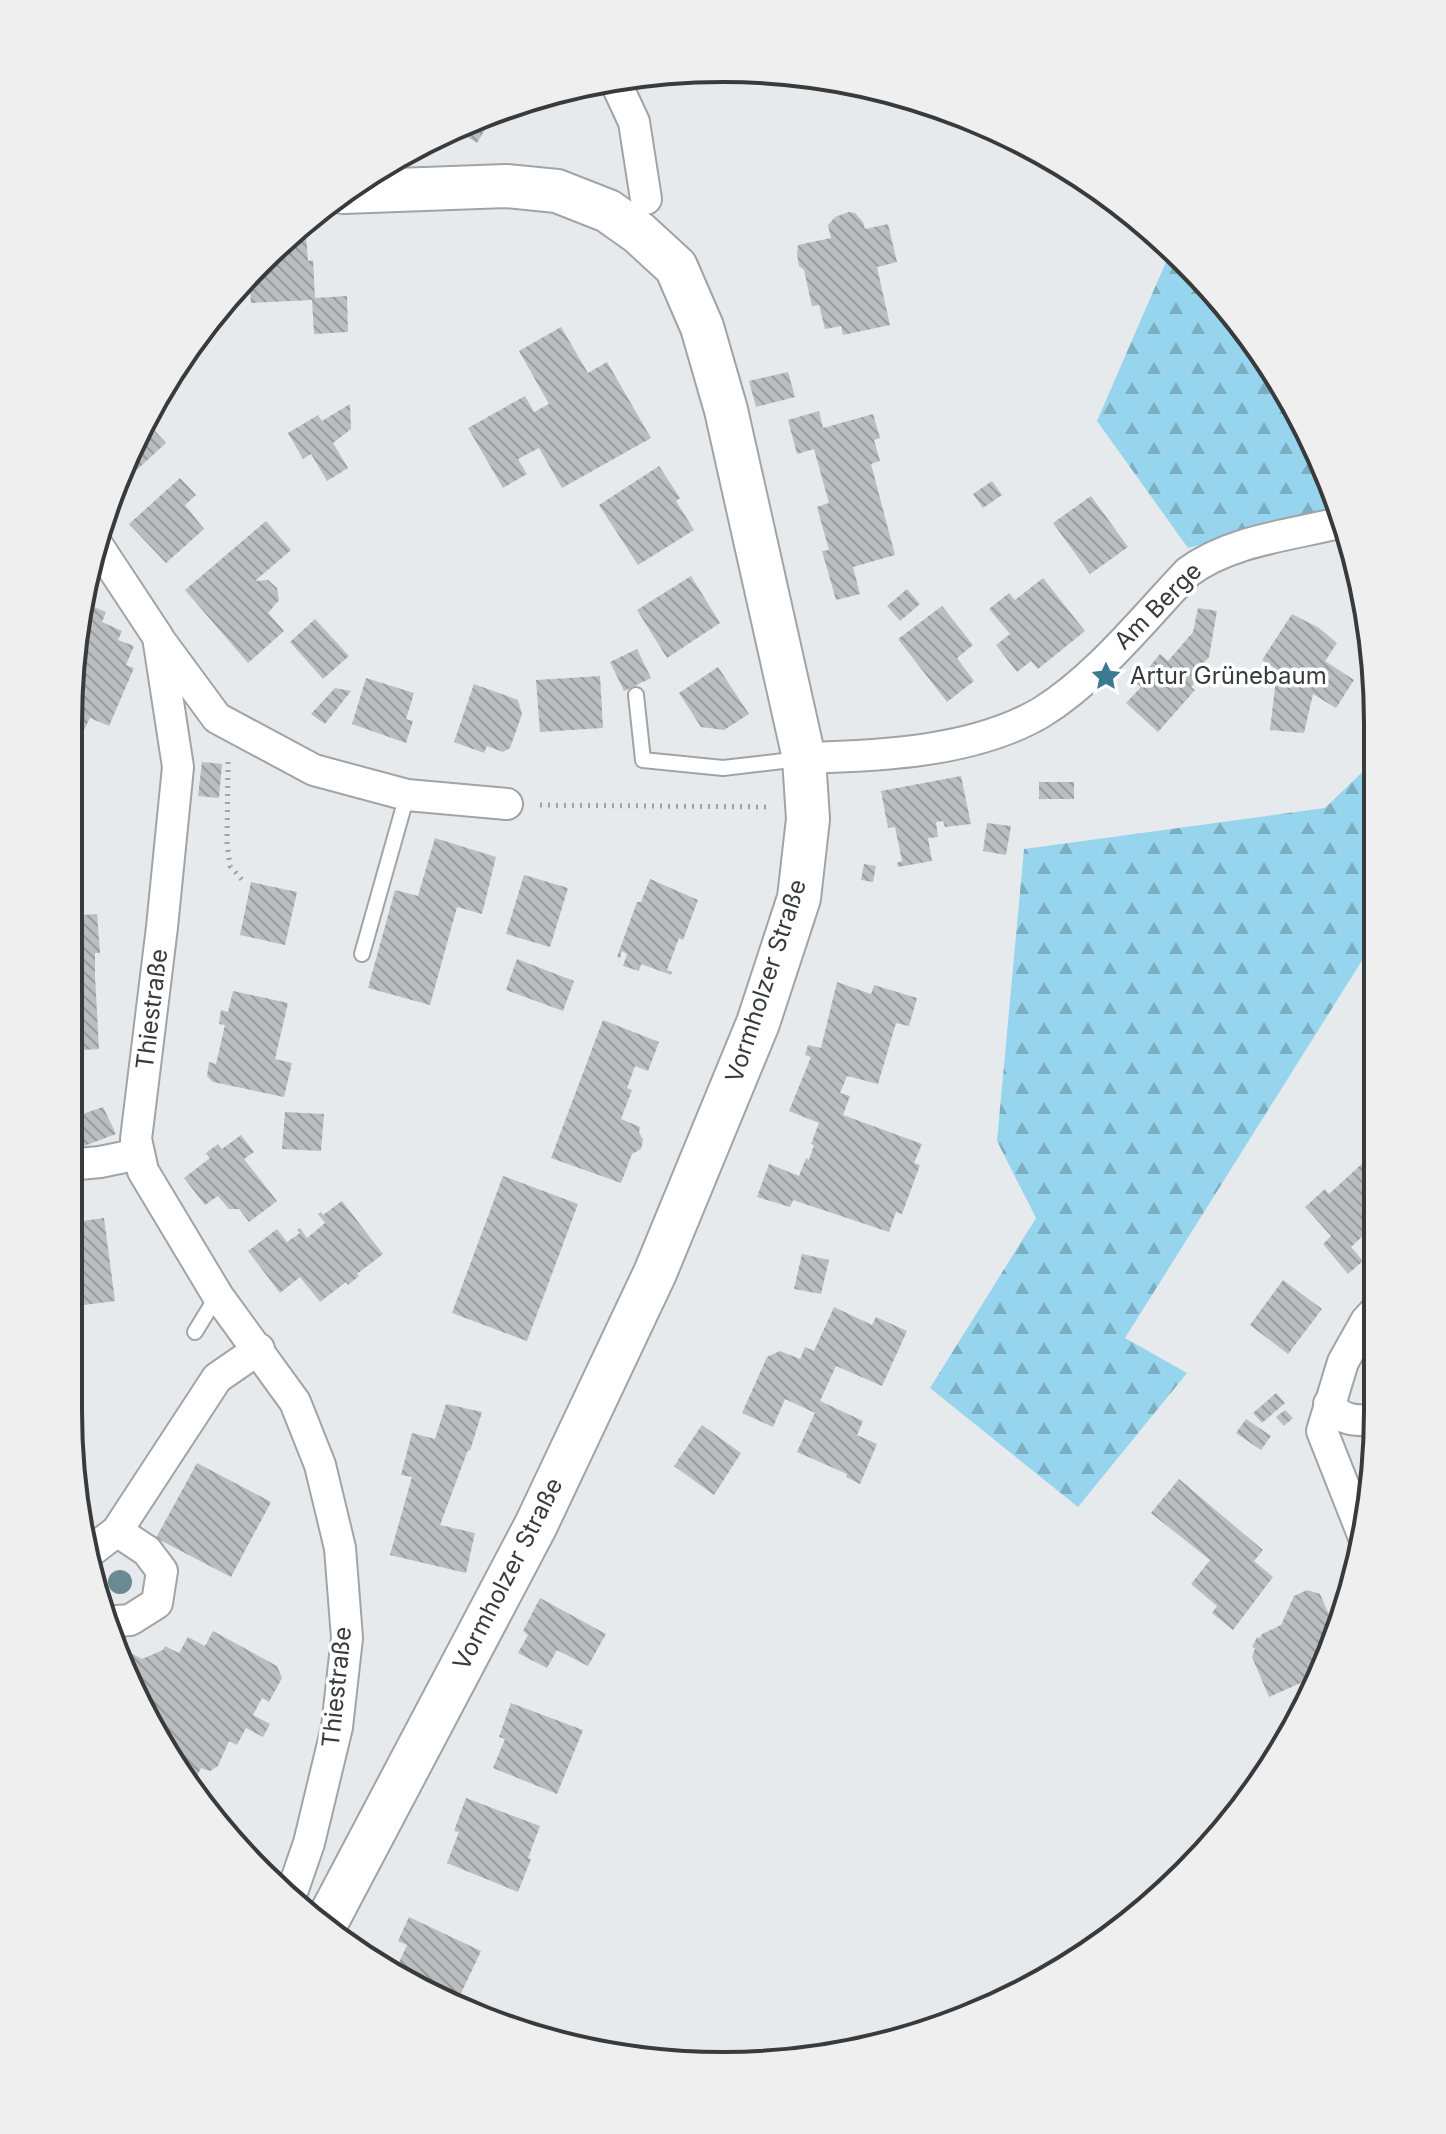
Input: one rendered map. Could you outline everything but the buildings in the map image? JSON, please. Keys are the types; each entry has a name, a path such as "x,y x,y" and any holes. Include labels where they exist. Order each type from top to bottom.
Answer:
{"main road":[{"name":"Vormholzer Straße","path":"329,1917 536,1525 655,1273 758,1023 799,898 806,857 804,758 726,410 702,327 676,267 639,233 608,211 557,191 506,186 365,191"}],"street":[{"path":"619,90 634,122 646,199"},
{"name":"Am Berge","path":"804,758 853,757 924,749 997,733 1042,712 1083,682 1188,572 1207,558 1226,550 1332,525"},
{"name":"Thiestraße","path":"104,556 217,718 314,770 407,795 507,804"},
{"name":"Thiestraße","path":"158,637 178,767 136,1139 143,1171 218,1296 295,1402 320,1465 340,1548 347,1638 337,1727 309,1843 289,1883"},
{"path":"82,1164 139,1154"},
{"path":"1356,1512 1326,1418 1343,1362 1364,1325"},
{"path":"97,1547 117,1531 217,1378 259,1349"},
{"path":"1326,1418 1336,1415 1352,1421 1364,1421"},
{"path":"117,1531 147,1551 162,1571 157,1603 130,1620 118,1621"}],"lane":[{"path":"636,695 643,760 723,768 804,758"},
{"path":"362,954 407,795"},
{"path":"195,1332 218,1296"}],"path":[{"path":"217,718 229,763 226,808 228,854 230,866 244,882"},
{"path":"507,804 807,808"}],"green space":[{"path":"1166,261 1205,300 1256,367 1298,439 1328,513 1188,548 1097,421"},
{"path":"1364,770 1364,957 1125,1338 1187,1373 1078,1507 930,1388 1036,1218 997,1141 1024,849 1325,808"}],"place":[{"name":"Artur Grünebaum","path":"1106,676"}]}
